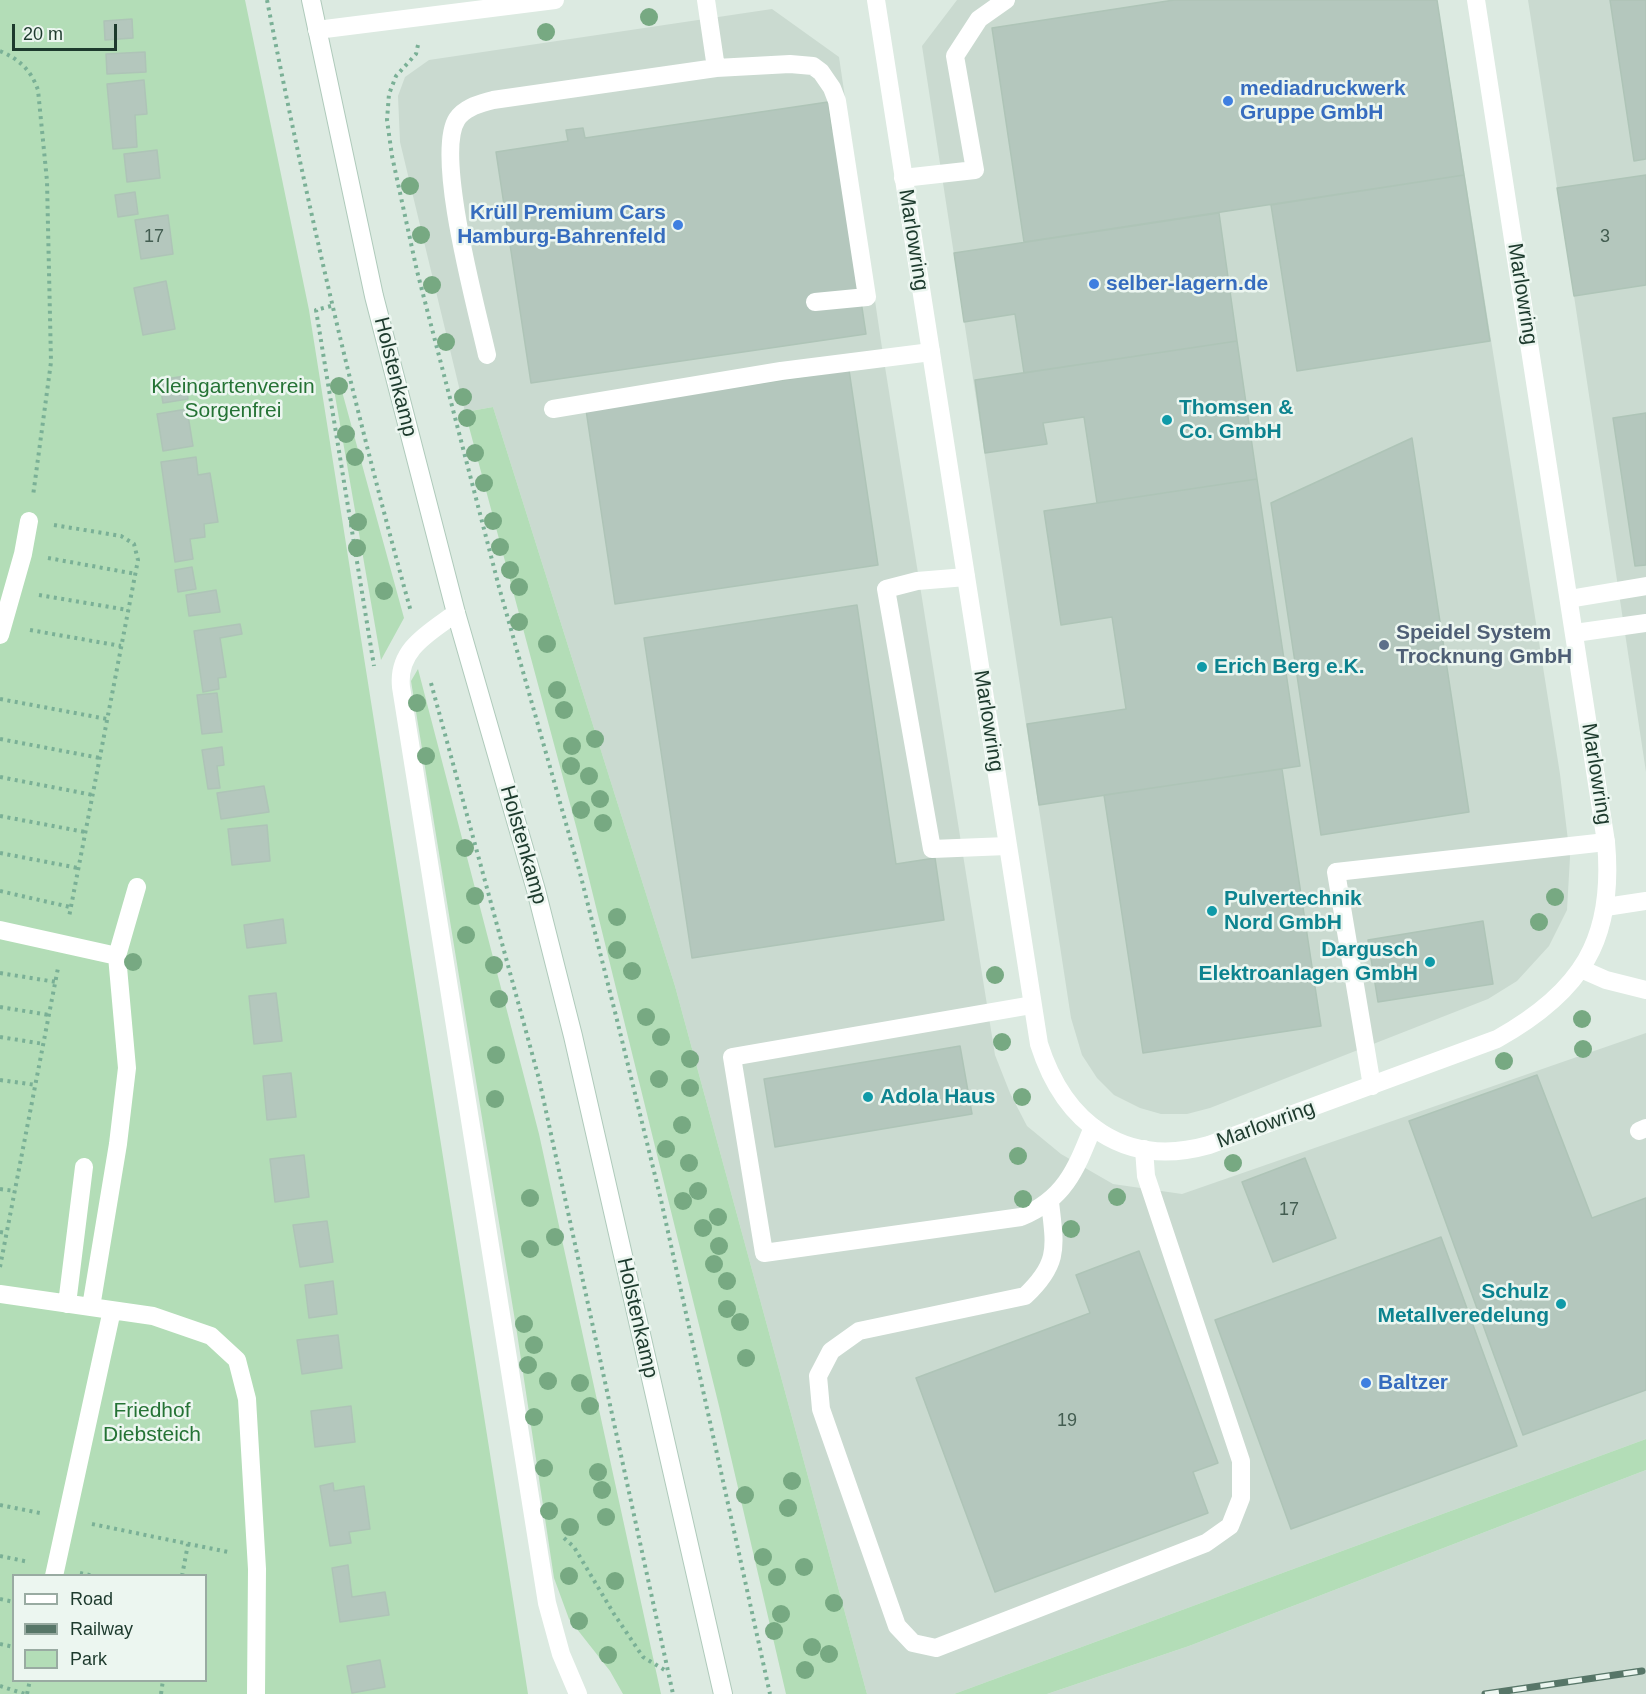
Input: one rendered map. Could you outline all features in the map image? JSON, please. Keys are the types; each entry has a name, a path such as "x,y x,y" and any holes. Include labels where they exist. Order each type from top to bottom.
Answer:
{"street":[{"name":"Holstenkamp","path":"311,0 374,296 456,613 536,890 573,1036 723,1694"},
{"path":"317,30 555,0"},
{"path":"706,0 716,68"},
{"name":"Marlowring","path":"876,0 1039,1044 1051,1077 1070,1108 1093,1127 1127,1145 1174,1152 1200,1148 1471,1050 1505,1035 1556,999 1581,969 1599,934 1606,907 1609,875 1606,842 1476,0"},
{"path":"903,178 975,170 955,56 979,19 1006,0"},
{"path":"487,355 450,181 448,142 457,119 472,106 492,100 716,68 790,64 813,66 821,72 832,88 837,101 867,297 815,302"},
{"path":"553,409 781,371 931,352"},
{"path":"2,630 23,554 29,521"},
{"path":"966,577 917,581 886,589 932,849 1007,846"},
{"path":"1569,599 1646,586"},
{"path":"456,613 419,641 406,654 402,665 401,687 548,1604 561,1654 578,1694"},
{"path":"1575,633 1646,623"},
{"path":"1372,1086 1336,873 1606,842"},
{"path":"91,1307 118,1144 127,1068 117,956 137,887"},
{"path":"1606,907 1646,901"},
{"path":"0,930 117,956"},
{"path":"1581,969 1606,980 1646,990"},
{"path":"1032,1005 732,1057 764,1253 1021,1217 1050,1202 1068,1182 1093,1127"},
{"path":"1050,1202 1055,1249 1044,1279 1025,1296 859,1331 831,1352 818,1376 821,1409 897,1626 913,1643 936,1648 1206,1543 1230,1526 1241,1498 1240,1461 1146,1176 1144,1149"},
{"path":"67,1304 84,1167"},
{"path":"0,1294 153,1316 212,1336 237,1360 247,1399 255,1558 256,1694"},
{"path":"54,1574 112,1310"}],"path":[{"path":"267,0 331,306 368,459 539,1079 673,1694"},
{"path":"418,43 416,54 396,76 389,94 387,120 392,156 417,272 499,587 580,873 617,1020 664,1212 770,1694"},
{"path":"0,51 12,56 33,77 38,90 47,181 51,362 29,521 121,536 134,544 138,560 0,1267"},
{"path":"331,306 316,309 374,666"},
{"path":"23,554 136,574"},
{"path":"13,591 128,610"},
{"path":"2,630 121,646"},
{"path":"0,699 107,719"},
{"path":"0,739 100,758"},
{"path":"0,777 93,795"},
{"path":"0,816 85,832"},
{"path":"0,854 78,868"},
{"path":"0,891 70,907"},
{"path":"0,973 56,982"},
{"path":"0,1007 49,1015"},
{"path":"0,1037 44,1044"},
{"path":"0,1080 36,1085"},
{"path":"0,1189 15,1191"},
{"path":"0,1232 7,1233"},
{"path":"0,1504 255,1558"},
{"path":"559,1534 574,1547 643,1657 669,1672"},
{"path":"182,1574 188,1544"},
{"path":"0,1686 26,1694"}],"shaded area":[{"path":"957,0 1437,0 1560,774 1570,857 1567,910 1549,946 1517,981 1488,999 1210,1108 1187,1114 1161,1114 1140,1108 1114,1095 1097,1078 1082,1055 1071,1018 922,46"},
{"path":"1528,0 1646,0 1646,772 1574,296"},
{"path":"772,9 839,57 882,348 995,1055 1010,1093 1027,1126 1061,1154 1113,1184 1182,1194 1646,1033 1646,1439 954,1694 867,1694 675,986 493,407 465,412 400,142 398,96 405,77 429,60"},
{"path":"1646,1470 1646,1694 1047,1694 1189,1646"}],"green space":[{"path":"0,0 245,0 309,310 528,1694 0,1694"},
{"path":"333,384 340,384 404,618 381,660"},
{"path":"493,407 675,986 867,1694 786,1694 719,1406 577,830 465,412"},
{"path":"418,669 539,1134 661,1694 623,1694 610,1671 569,1619 554,1578 517,1333 411,681"},
{"path":"1646,1439 1646,1470 1189,1646 1047,1694 954,1694"}],"building":[{"name":"mediadruckwerk Gruppe GmbH","path":"1174,0 1437,0 1464,175 1024,242 992,28"},
{"path":"1610,0 1646,0 1646,159 1634,161"},
{"path":"132,19 133,38 105,40 104,21"},
{"path":"145,52 146,72 107,74 106,54"},
{"path":"144,80 147,114 135,115 137,147 113,149 107,84"},
{"name":"Krüll Premium Cars Hamburg-Bahrenfeld","path":"828,102 832,130 835,129 866,334 531,383 496,152 568,141 566,130 583,128 585,138"},
{"path":"157,150 160,178 127,182 124,154"},
{"path":"1464,175 1490,341 1297,371 1271,205"},
{"path":"1646,175 1646,285 1574,296 1557,188"},
{"path":"135,192 138,214 118,217 115,195"},
{"name":"selber-lagern.de","path":"1219,213 1237,341 1024,373 1015,314 964,322 954,253"},
{"path":"168,215 173,254 141,259 135,220"},
{"path":"166,281 175,329 143,335 134,288"},
{"name":"Thomsen & Co. GmbH","path":"1237,341 1257,479 1097,503 1084,417 1043,423 1047,444 985,453 975,380"},
{"path":"849,370 878,565 615,604 586,410"},
{"path":"185,376 188,399 163,403 159,380"},
{"path":"187,409 193,446 163,451 157,414"},
{"path":"1646,413 1646,565 1635,566 1613,418"},
{"path":"1412,438 1469,812 1321,835 1271,503"},
{"path":"196,457 198,475 210,473 218,522 204,524 205,537 190,539 193,559 175,562 161,462"},
{"name":"Erich Berg e.K.","path":"1257,479 1300,766 1039,805 1027,724 1126,709 1112,617 1061,625 1044,511"},
{"path":"192,567 196,589 178,592 175,570"},
{"path":"216,590 220,612 189,616 186,595"},
{"path":"857,605 896,864 935,858 944,920 692,958 644,638"},
{"path":"240,624 242,634 220,638 226,677 218,678 219,689 203,692 194,631"},
{"path":"217,693 222,732 202,734 197,695"},
{"path":"222,747 224,765 217,766 220,788 208,789 202,750"},
{"name":"Pulvertechnik Nord GmbH","path":"1282,769 1321,1026 1143,1053 1104,795"},
{"path":"264,786 269,812 221,819 217,793"},
{"path":"267,825 270,861 232,865 228,829"},
{"path":"283,919 286,943 247,948 244,925"},
{"name":"Dargusch Elektroanlagen GmbH","path":"1483,921 1493,984 1378,1002 1368,940"},
{"path":"276,993 282,1041 254,1044 249,996"},
{"name":"Adola Haus","path":"960,1046 972,1114 775,1147 764,1079"},
{"path":"291,1073 296,1117 267,1120 263,1076"},
{"name":"Schulz Metallveredelung","path":"1537,1075 1592,1218 1646,1198 1646,1390 1523,1435 1409,1121"},
{"path":"304,1155 309,1197 275,1202 270,1159"},
{"path":"1305,1158 1336,1238 1273,1262 1242,1182"},
{"path":"327,1221 333,1262 300,1267 293,1225"},
{"name":"Baltzer","path":"1441,1237 1517,1446 1291,1529 1215,1320"},
{"path":"1139,1251 1218,1463 1193,1472 1208,1513 995,1592 916,1378 1090,1313 1076,1275"},
{"path":"333,1281 337,1314 309,1318 305,1285"},
{"path":"338,1335 342,1368 302,1374 297,1340"},
{"path":"351,1406 355,1442 315,1447 311,1411"},
{"path":"333,1483 334,1491 364,1486 370,1529 349,1532 351,1543 330,1546 320,1486"},
{"path":"348,1565 352,1597 385,1592 389,1615 340,1622 332,1568"},
{"path":"380,1660 385,1687 352,1693 347,1666"}],"railway":[{"path":"1485,1694 1642,1671"}],"place":[{"name":"mediadruckwerk Gruppe GmbH","path":"1228,101"},
{"name":"Krüll Premium Cars Hamburg-Bahrenfeld","path":"678,225"},
{"name":"selber-lagern.de","path":"1094,284"},
{"name":"Thomsen & Co. GmbH","path":"1167,420"},
{"name":"Speidel System Trocknung GmbH","path":"1384,645"},
{"name":"Erich Berg e.K.","path":"1202,667"},
{"name":"Pulvertechnik Nord GmbH","path":"1212,911"},
{"name":"Dargusch Elektroanlagen GmbH","path":"1430,962"},
{"name":"Adola Haus","path":"868,1097"},
{"name":"Schulz Metallveredelung","path":"1561,1304"},
{"name":"Baltzer","path":"1366,1383"}],"park label":[{"name":"Kleingartenverein Sorgenfrei","path":"233,399"},
{"name":"Friedhof Diebsteich","path":"152,1423"}]}
